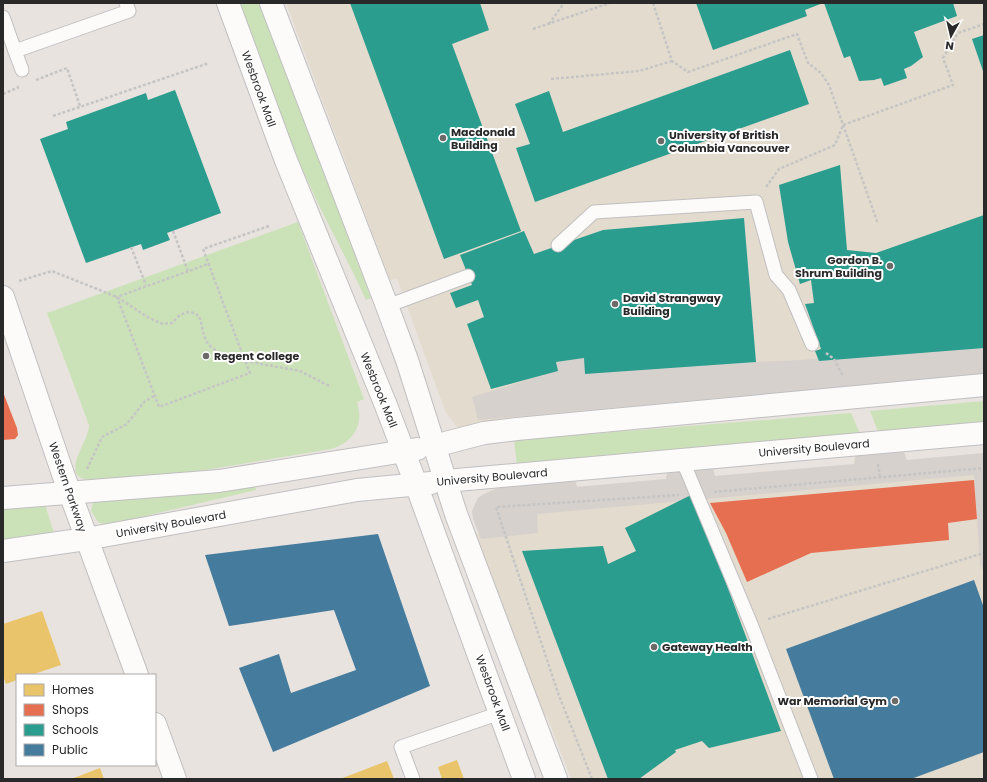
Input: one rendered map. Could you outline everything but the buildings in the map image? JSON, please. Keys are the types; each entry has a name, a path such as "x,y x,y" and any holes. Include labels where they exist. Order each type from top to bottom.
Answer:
{"main road":[{"name":"Wesbrook Mall","path":"228,3 285,158 416,484 524,779"},
{"path":"271,3 387,306 456,514 556,779"},
{"name":"Western Parkway","path":"10,289 7,319 86,539 137,674"},
{"path":"3,498 219,481 434,446 484,433 517,429 984,385"},
{"name":"University Boulevard","path":"3,551 86,539 357,490 984,433"},
{"path":"156,727 176,779"}],"lane":[{"path":"15,51 129,11 126,3"},
{"path":"3,17 22,70"},
{"path":"558,246 594,212 756,202 776,275 789,290 812,344"},
{"path":"387,306 468,276"},
{"path":"682,461 751,624 811,779"},
{"path":"413,779 401,747 500,713"}],"path":[{"path":"549,24 564,3"},
{"path":"533,29 610,3"},
{"path":"654,3 672,61 688,72 797,34 808,63 821,73 829,85 878,224"},
{"path":"756,202 778,169 835,145 843,125 953,85 943,58 958,33 984,24"},
{"path":"551,79 639,71 672,61"},
{"path":"53,116 209,63"},
{"path":"33,82 67,68 80,106"},
{"path":"3,94 20,87"},
{"path":"117,296 159,407 250,373 203,249 269,226"},
{"path":"173,231 188,271"},
{"path":"131,247 146,285"},
{"path":"117,296 208,264"},
{"path":"10,289 52,271 117,296 149,318 163,324 172,323 180,316 188,312 194,313 199,316 205,338 209,346 220,352 245,361 300,371 331,387"},
{"path":"812,344 834,359 845,379"},
{"path":"86,470 102,437 127,424 144,402 154,396"},
{"path":"592,779 558,693 496,507 696,494 984,468"},
{"path":"751,624 984,553"}],"shaded area":[{"name":"University of British Columbia Vancouver","path":"286,3 984,3 984,374 508,418 496,424 457,427 446,413 397,279 390,280"},
{"path":"984,345 984,374 478,420 472,397 557,371 556,362 584,358 756,362 801,360"},
{"path":"904,452 907,460 984,453 984,779 571,779 547,716 541,718 472,536 479,533 472,511 478,498 492,490 576,481 577,487 666,479 667,473 713,469 715,476 854,464 855,456"},
{"path":"904,452 907,460 984,453 984,573 980,564 974,475 537,514 538,533 481,539 473,519 472,511 478,498 501,487 575,480 577,487 666,479 667,473 687,471 713,469 715,476 854,464 856,456"}],"green space":[{"path":"239,3 260,3 371,298 366,300 301,165 272,96"},
{"name":"Regent College","path":"298,222 364,399 357,402 359,410 358,425 351,437 346,442 331,449 199,471 91,480 81,478 76,473 75,466 88,432 89,425 47,313"},
{"path":"984,401 984,425 879,434 870,411"},
{"path":"851,413 861,436 517,466 514,440"},
{"path":"255,485 256,490 124,521 104,524 98,522 91,511 93,503 99,500"},
{"path":"45,505 55,536 3,541 3,509"}],"place":[{"name":"Macdonald Building","path":"443,138"},
{"name":"University of British Columbia Vancouver","path":"661,141"},
{"name":"Gordon B. Shrum Building","path":"890,266"},
{"name":"David Strangway Building","path":"615,304"},
{"name":"Regent College","path":"206,356"},
{"name":"Gateway Health","path":"654,647"},
{"name":"War Memorial Gym","path":"895,701"}]}
